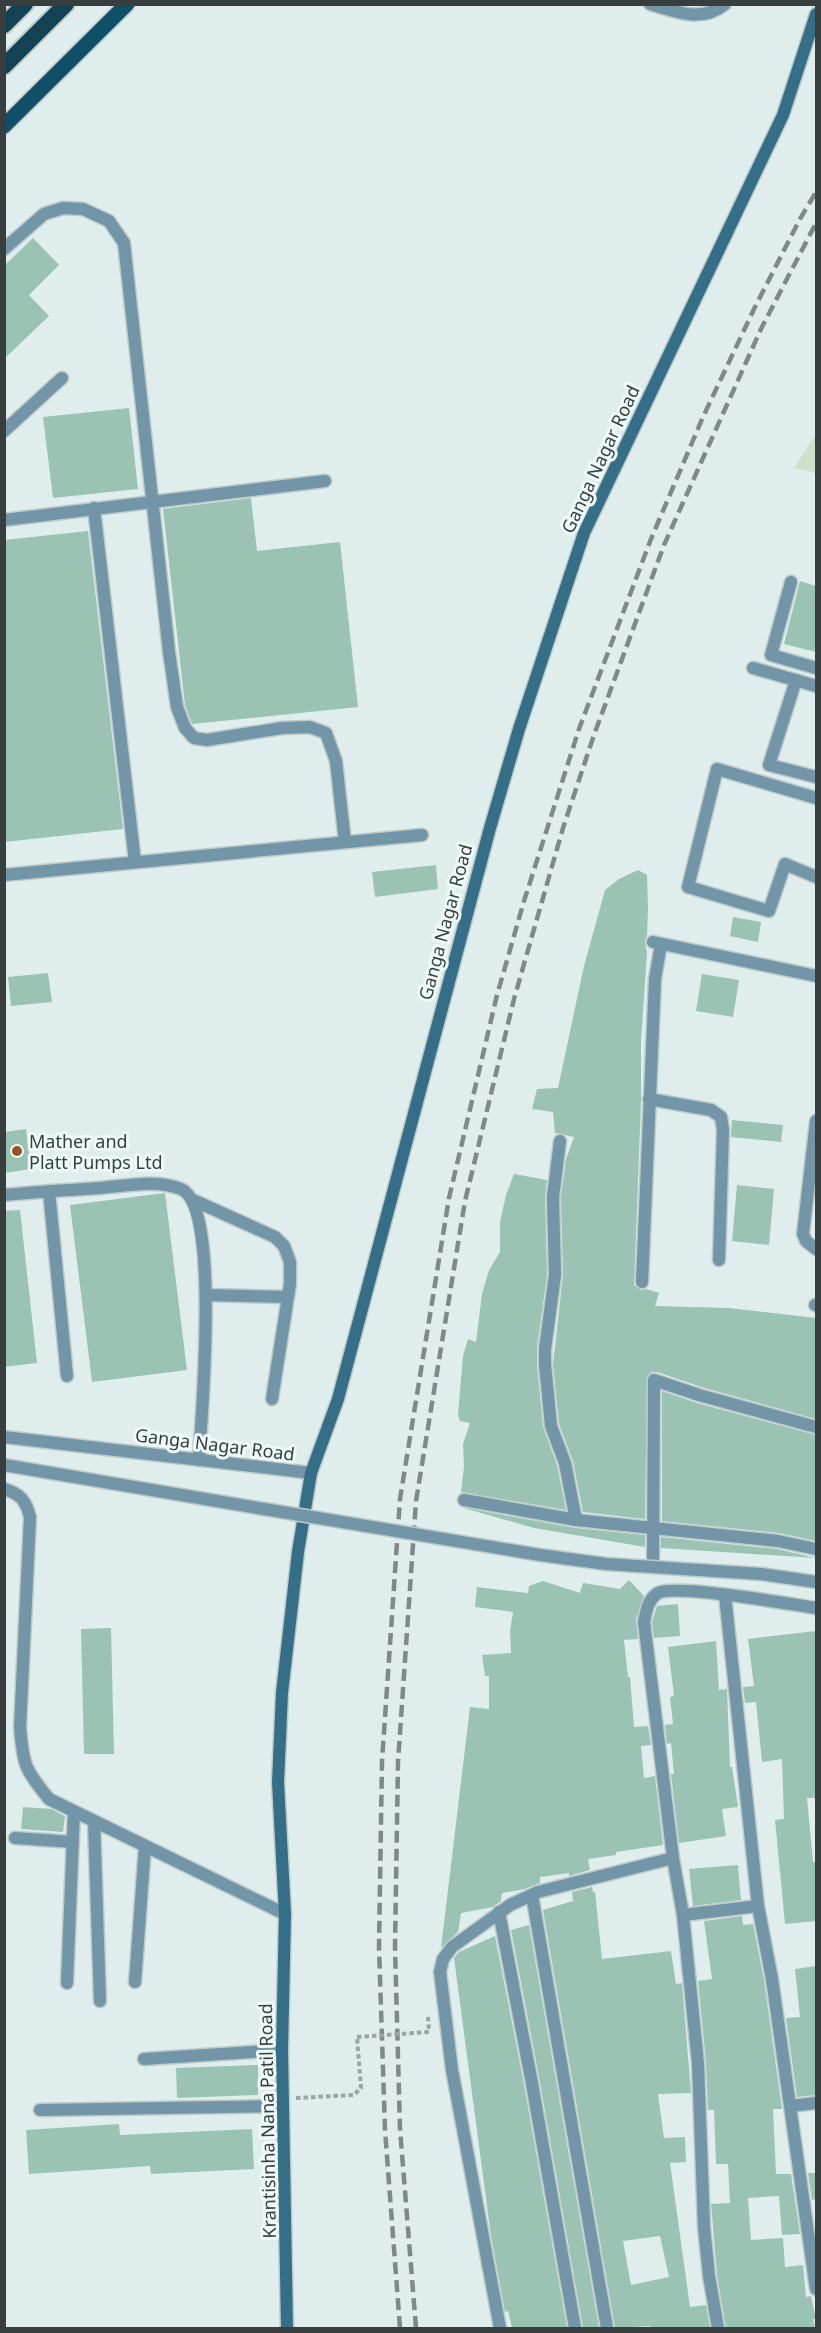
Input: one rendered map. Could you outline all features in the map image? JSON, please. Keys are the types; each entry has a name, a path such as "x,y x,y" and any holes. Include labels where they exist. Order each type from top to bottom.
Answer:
{"highway":[{"path":"4,25 25,4"},
{"path":"4,66 66,4"}],"main road":[{"path":"4,126 127,4"},
{"name":"Ganga Nagar Road","path":"311,1473 338,1399 464,919 509,762 584,533 783,115 816,14"},
{"name":"Krantisinha Nana Patil Road","path":"288,2328 282,2050 285,1914 278,1782 282,1693 298,1552 311,1473"}],"street":[{"path":"651,4 699,16 718,10 725,4"},
{"path":"4,249 44,214 63,208 83,209 109,221 124,243 177,707 185,728 194,738 207,740 282,728 310,727 326,733 336,761 345,842"},
{"path":"4,431 62,378"},
{"path":"4,519 325,481"},
{"path":"94,508 135,862"},
{"path":"791,582 771,655 816,668"},
{"path":"753,668 816,686"},
{"path":"796,680 769,765 816,777"},
{"path":"816,798 717,769 688,887 769,911 785,864 816,877"},
{"path":"4,875 422,835"},
{"path":"642,1282 657,943 816,976"},
{"path":"649,1099 711,1110 721,1117 723,1130 719,1260"},
{"path":"816,1121 803,1234 806,1241 816,1249"},
{"path":"560,1141 553,1197 555,1275 545,1364 551,1426 565,1463 576,1520"},
{"path":"4,1195 133,1185 166,1185 184,1190 193,1200 200,1220 207,1295 199,1460"},
{"path":"49,1191 67,1376"},
{"path":"193,1200 275,1237 284,1246 290,1262 288,1297 272,1400"},
{"path":"207,1295 288,1297"},
{"path":"653,1567 654,1380 699,1395 816,1427"},
{"name":"Ganga Nagar Road","path":"4,1437 311,1473"},
{"path":"4,1465 540,1555 606,1564 761,1574 816,1582"},
{"path":"4,1489 16,1492 26,1501 30,1517 20,1727 22,1756 29,1775 49,1799 285,1914"},
{"path":"464,1500 576,1520 778,1541 816,1548"},
{"path":"718,2328 704,2227 698,2063 684,1915 673,1858 644,1622 648,1604 657,1593 672,1591 725,1595 816,1608"},
{"path":"725,1595 758,1906 772,1979 816,2289"},
{"path":"67,1983 74,1811"},
{"path":"94,1821 100,2001"},
{"path":"15,1838 73,1842"},
{"path":"135,1982 145,1846"},
{"path":"500,2328 452,2070 440,1972 443,1959 452,1947 499,1912 532,1894 673,1858"},
{"path":"532,1894 607,2328"},
{"path":"684,1915 758,1906"},
{"path":"499,1912 575,2328"},
{"path":"144,2059 282,2050"},
{"path":"40,2110 283,2102"},
{"path":"791,2106 816,2103"}],"path":[{"path":"283,2102 354,2095 361,2088 357,2037 429,2032"}],"green space":[{"path":"816,434 816,473 794,468"}],"building":[{"path":"33,238 59,265 29,295 49,316 4,359 4,266"},
{"path":"129,408 138,489 53,498 43,417"},
{"path":"251,498 257,551 340,542 358,707 192,724 185,705 163,509"},
{"path":"88,531 123,829 4,842 4,540"},
{"path":"800,581 816,586 816,652 784,644"},
{"path":"436,865 438,889 375,897 372,872"},
{"path":"638,870 647,875 648,909 641,1042 634,1285 641,1290 646,1289 659,1293 655,1306 729,1308 816,1318 816,1419 701,1387 657,1372 652,1372 647,1376 645,1519 583,1512 573,1461 559,1424 553,1364 563,1275 561,1197 566,1159 574,1137 555,1133 553,1112 532,1109 537,1089 558,1088 584,966 605,890 619,879"},
{"path":"733,917 761,922 758,942 730,936"},
{"path":"48,973 52,1002 11,1006 8,977"},
{"path":"702,974 739,980 733,1017 696,1011"},
{"path":"732,1120 783,1125 781,1142 731,1137"},
{"name":"Mather and Platt Pumps Ltd","path":"26,1129 31,1169 4,1173 4,1132"},
{"path":"514,1174 547,1180 545,1197 547,1275 537,1348 537,1365 543,1427 557,1465 566,1510 461,1492 464,1467 463,1444 470,1423 460,1421 458,1415 463,1356 468,1339 476,1342 482,1294 489,1270 500,1252 500,1222"},
{"path":"737,1185 774,1189 769,1245 732,1241"},
{"path":"165,1193 187,1370 92,1382 70,1205"},
{"path":"20,1210 37,1363 4,1367 4,1211"},
{"path":"662,1391 697,1403 816,1435 816,1541 779,1533 662,1521"},
{"path":"460,1507 575,1528 645,1535 645,1547 534,1528"},
{"path":"661,1537 777,1549 816,1558 661,1548"},
{"path":"629,1580 644,1596 636,1620 638,1639 624,1640 634,1727 648,1726 651,1745 641,1746 644,1778 655,1776 663,1845 588,1859 590,1870 569,1876 569,1873 540,1877 540,1883 525,1889 502,1893 501,1901 493,1907 461,1913 458,1932 441,1948 470,1707 489,1709 489,1676 485,1676 482,1655 511,1653 510,1631 513,1612 475,1607 477,1587 528,1593 529,1586 543,1581 580,1593 583,1583 620,1589"},
{"path":"678,1604 680,1636 654,1638 652,1622 657,1606"},
{"path":"111,1628 114,1754 84,1754 81,1629"},
{"path":"816,1631 816,1798 807,1798 813,1862 816,1862 816,1921 785,1924 775,1820 784,1819 782,1759 762,1762 756,1702 745,1703 743,1687 754,1686 748,1639"},
{"path":"716,1641 719,1690 727,1689 730,1767 732,1767 738,1807 722,1809 726,1836 679,1843 671,1774 674,1774 671,1743 667,1744 665,1725 673,1724 670,1697 674,1696 668,1647"},
{"path":"23,1807 51,1809 65,1816 63,1832 21,1829"},
{"path":"738,1865 741,1900 693,1906 689,1869"},
{"path":"592,1887 595,1892 602,1959 671,1951 676,1984 682,1983 691,2093 658,2094 664,2138 685,2137 686,2162 670,2163 690,2307 706,2305 710,2328 650,2328 650,2326 615,2328 543,1910 573,1901 572,1892","holes":["660,2236 669,2277 631,2285 623,2241"]},
{"path":"742,1916 743,1925 753,1924 764,1980 782,2109 773,2109 776,2174 791,2174 800,2234 782,2235 779,2196 748,2198 751,2240 783,2238 785,2267 803,2265 806,2297 811,2296 816,2319 813,2319 815,2328 726,2328 717,2275 711,2204 730,2203 728,2164 716,2164 714,2110 708,2110 698,1981 712,1979 704,1921"},
{"path":"529,1925 599,2328 583,2328 511,1930"},
{"path":"495,1936 567,2328 512,2328 508,2311 505,2312 491,2236 454,1958 459,1952"},
{"path":"816,1966 816,2095 797,2097 786,2018 800,2017 795,1969"},
{"path":"258,2065 258,2095 177,2098 176,2068"},
{"path":"119,2124 120,2135 252,2129 254,2169 151,2174 150,2166 29,2174 26,2130"},
{"path":"808,2173 816,2173 816,2199 812,2200"}],"railway":[{"path":"400,2328 385,2130 379,1947 382,1761 400,1499 449,1198 497,995 524,901 579,729 651,539 703,417 755,307 816,192"},
{"path":"416,2328 400,2129 395,1947 398,1762 416,1501 465,1201 514,999 563,828 594,735 664,545 761,329 816,223"}],"place":[{"name":"Mather and Platt Pumps Ltd","path":"17,1151"}]}
